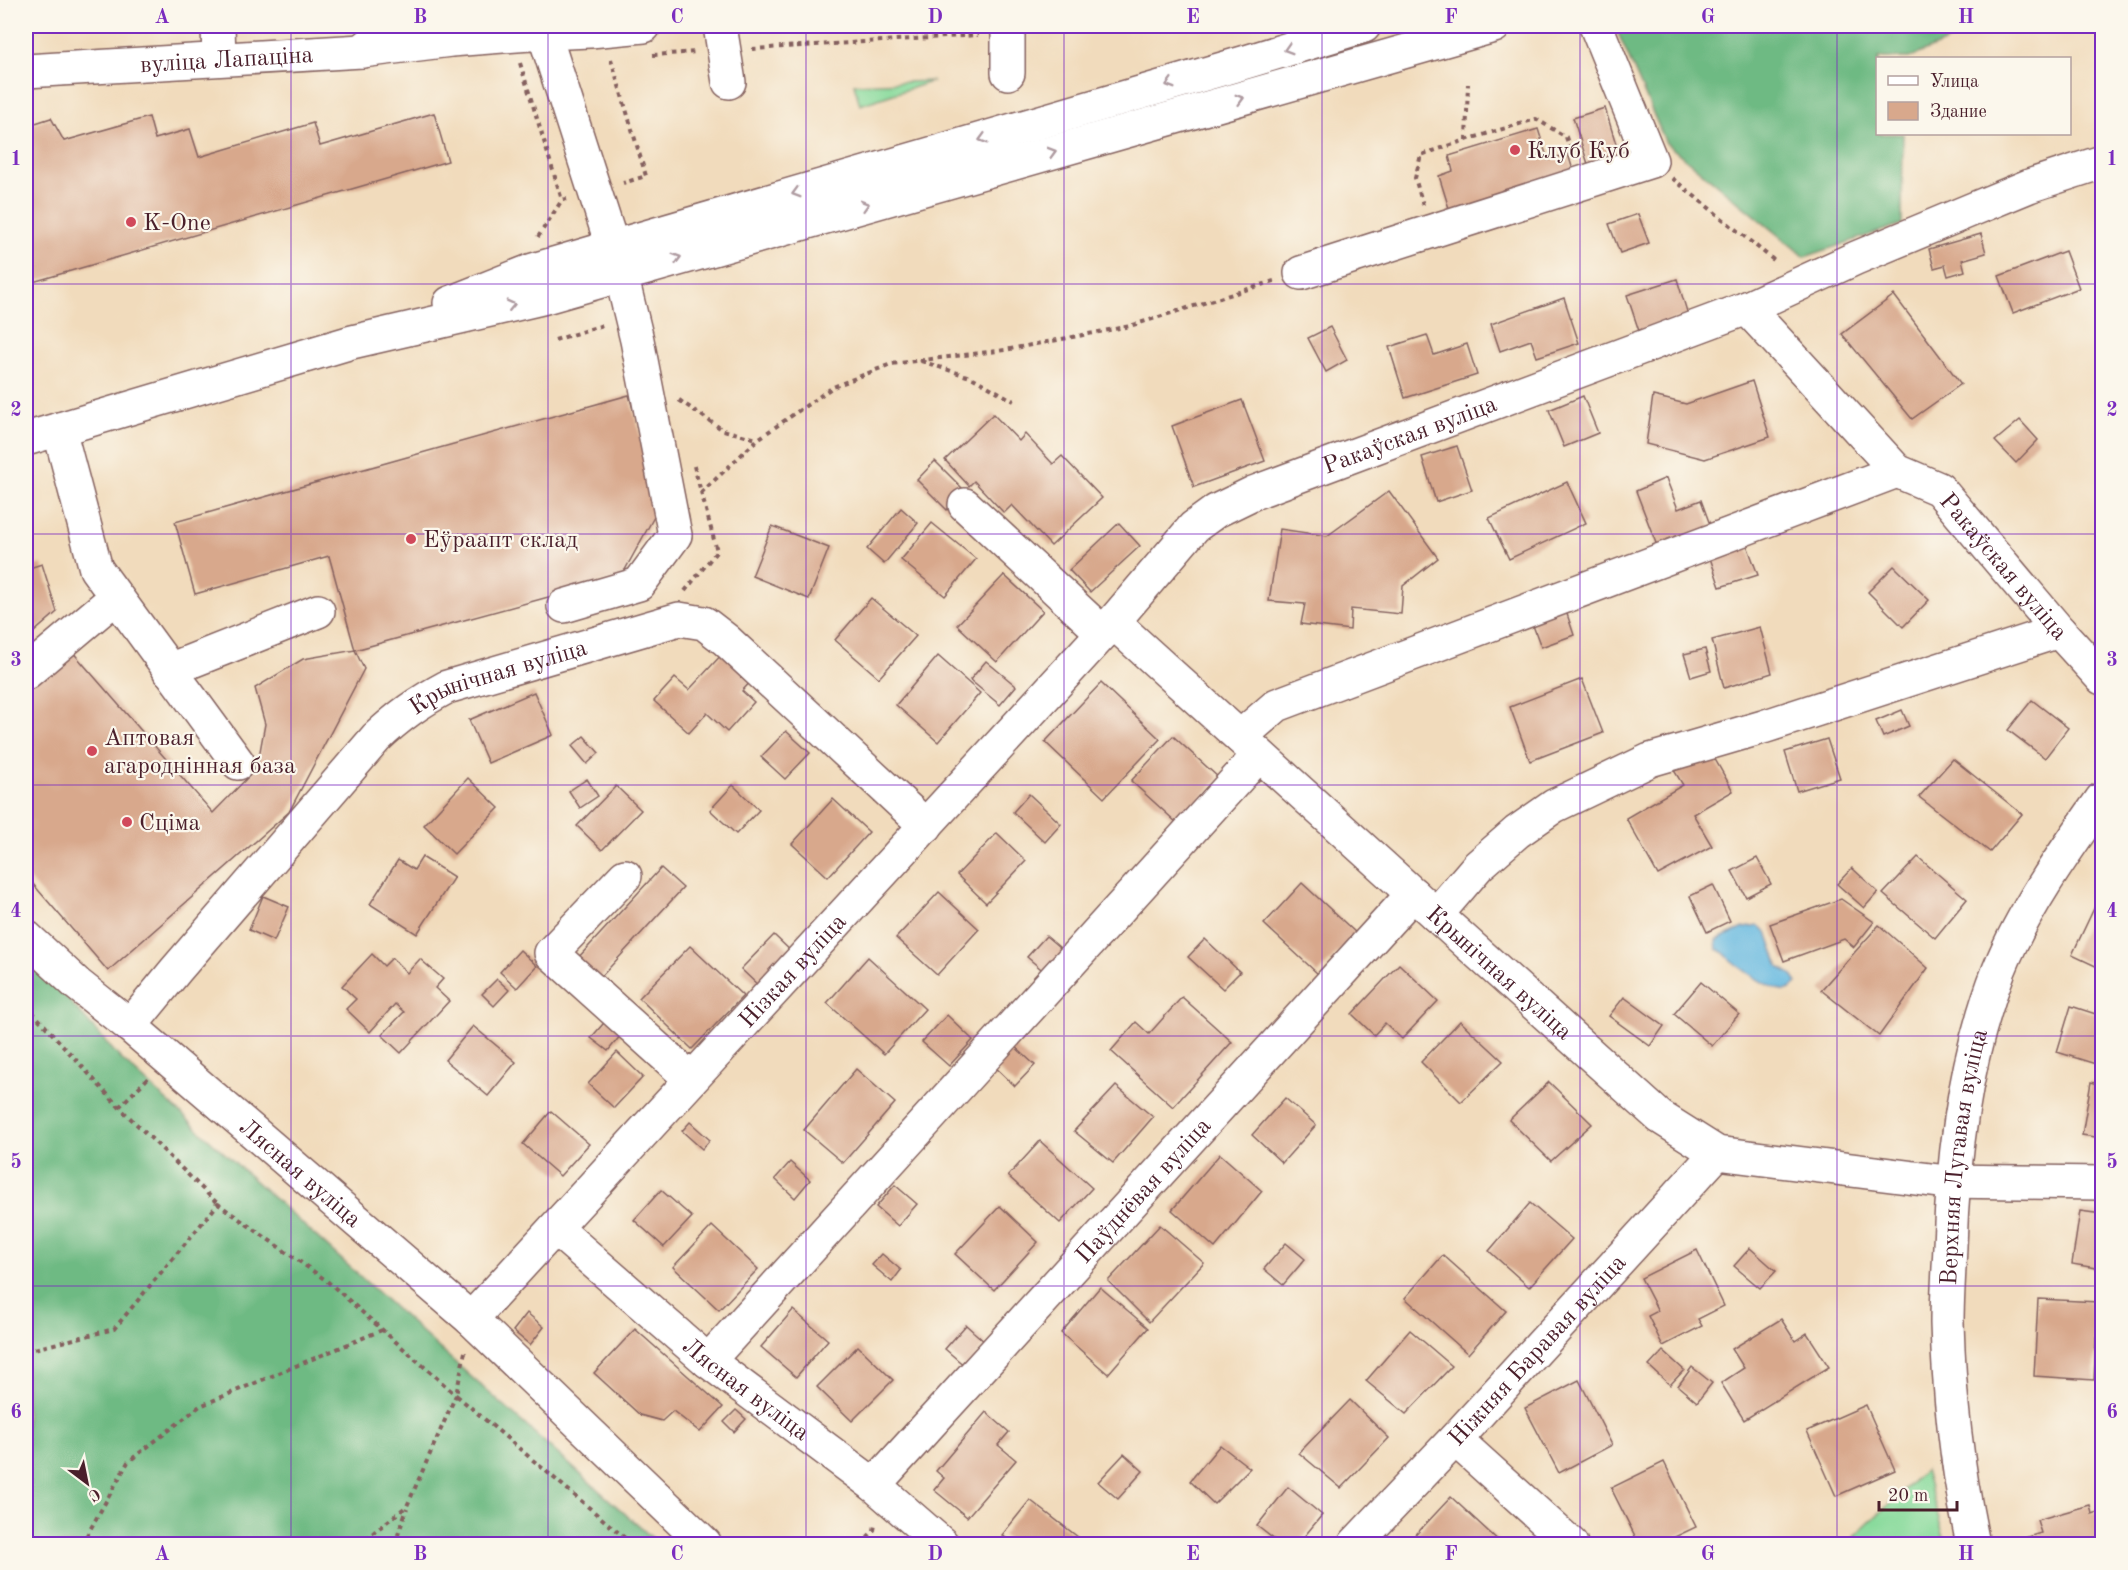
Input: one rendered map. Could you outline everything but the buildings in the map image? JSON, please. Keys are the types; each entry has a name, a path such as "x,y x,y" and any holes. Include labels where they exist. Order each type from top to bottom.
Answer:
{"street":[{"path":"218,26 219,59"},
{"path":"362,51 392,26"},
{"path":"26,439 352,342 542,298 616,261 1224,68 1364,26"},
{"path":"616,261 1494,26"},
{"path":"541,29 616,261 636,340 675,535 639,584 564,606"},
{"name":"вуліца Лапаціна","path":"26,71 362,51 541,29 590,31 644,41"},
{"path":"1007,29 1008,73"},
{"path":"722,38 729,82"},
{"path":"1301,273 1651,161 1602,40"},
{"name":"Ракаўская вуліца","path":"1108,627 1194,527 1216,511 1253,493 1747,308 1856,258 2029,186 2103,162"},
{"name":"Ракаўская вуліца","path":"1747,308 1897,471 1939,489 2059,632 2103,678"},
{"path":"59,429 96,569 238,763"},
{"path":"708,1361 1249,746 1277,705 1897,471"},
{"name":"Крынічная вуліца","path":"965,505 1249,746 1660,1117 1717,1153 1952,1182 2103,1183"},
{"path":"639,584 671,622"},
{"path":"26,674 116,597"},
{"path":"169,670 318,611"},
{"name":"Крынічная вуліца","path":"130,1026 376,738 400,715 447,687 671,622 679,620 704,623 926,826"},
{"name":"Нізкая вуліца","path":"471,1319 1108,627"},
{"name":"Паўднёвая вуліца","path":"874,1485 1424,905 1478,866 1517,832 1554,806 1650,760 1763,727 2059,632"},
{"name":"Верхняя Лугавая вуліца","path":"1973,1545 1949,1374 1947,1322 1952,1182 1963,1108 1981,1022 2000,968 2025,919 2067,848 2103,800"},
{"path":"625,876 551,954 691,1079"},
{"name":"Лясная вуліца","path":"26,937 471,1319 705,1545"},
{"name":"Ніжняя Баравая вуліца","path":"1355,1545 1717,1153"},
{"name":"Лясная вуліца","path":"555,1228 708,1361 874,1485 942,1545"},
{"path":"1455,1439 1571,1545"}],"path":[{"path":"644,41 1007,29"},
{"path":"518,55 562,200"},
{"path":"611,58 622,57"},
{"path":"1466,140 1468,84"},
{"path":"1431,231 1414,178 1421,155 1466,140 1536,119 1566,137 1581,183"},
{"path":"1651,161 1802,283"},
{"path":"701,493 758,439 833,387 891,364 1005,350 1130,326 1301,273"},
{"path":"555,340 611,322"},
{"path":"920,360 973,378 1014,401"},
{"path":"676,398 723,430 758,439"},
{"path":"26,1005 119,1107 218,1204 327,1281 632,1545"},
{"path":"119,1107 167,1059"},
{"path":"26,1351 114,1329 218,1204"},
{"path":"395,1545 408,1506 456,1395 471,1319"},
{"path":"82,1545 128,1462 200,1406 382,1330"},
{"path":"359,1545 408,1506"}],"green space":[{"path":"1615,26 2021,26 1965,34 1911,57 1876,57 1876,135 1903,135 1902,224 1805,257 1666,143"},
{"path":"933,81 860,105 854,84"},
{"path":"26,952 120,1058 441,1350 659,1544 26,1544"},
{"path":"1925,1470 1946,1544 1857,1544 1855,1536"}],"water":[{"path":"1759,926 1767,932 1779,967 1791,974 1797,983 1790,989 1777,989 1760,981 1717,949 1716,940 1743,928"}],"place":[{"name":"Клуб Куб","path":"1515,150"},
{"name":"K-One","path":"131,222"},
{"name":"Еўраапт склад","path":"411,539"},
{"name":"Аптовая агароднінная база","path":"92,751"},
{"name":"Сціма","path":"127,822"}]}
